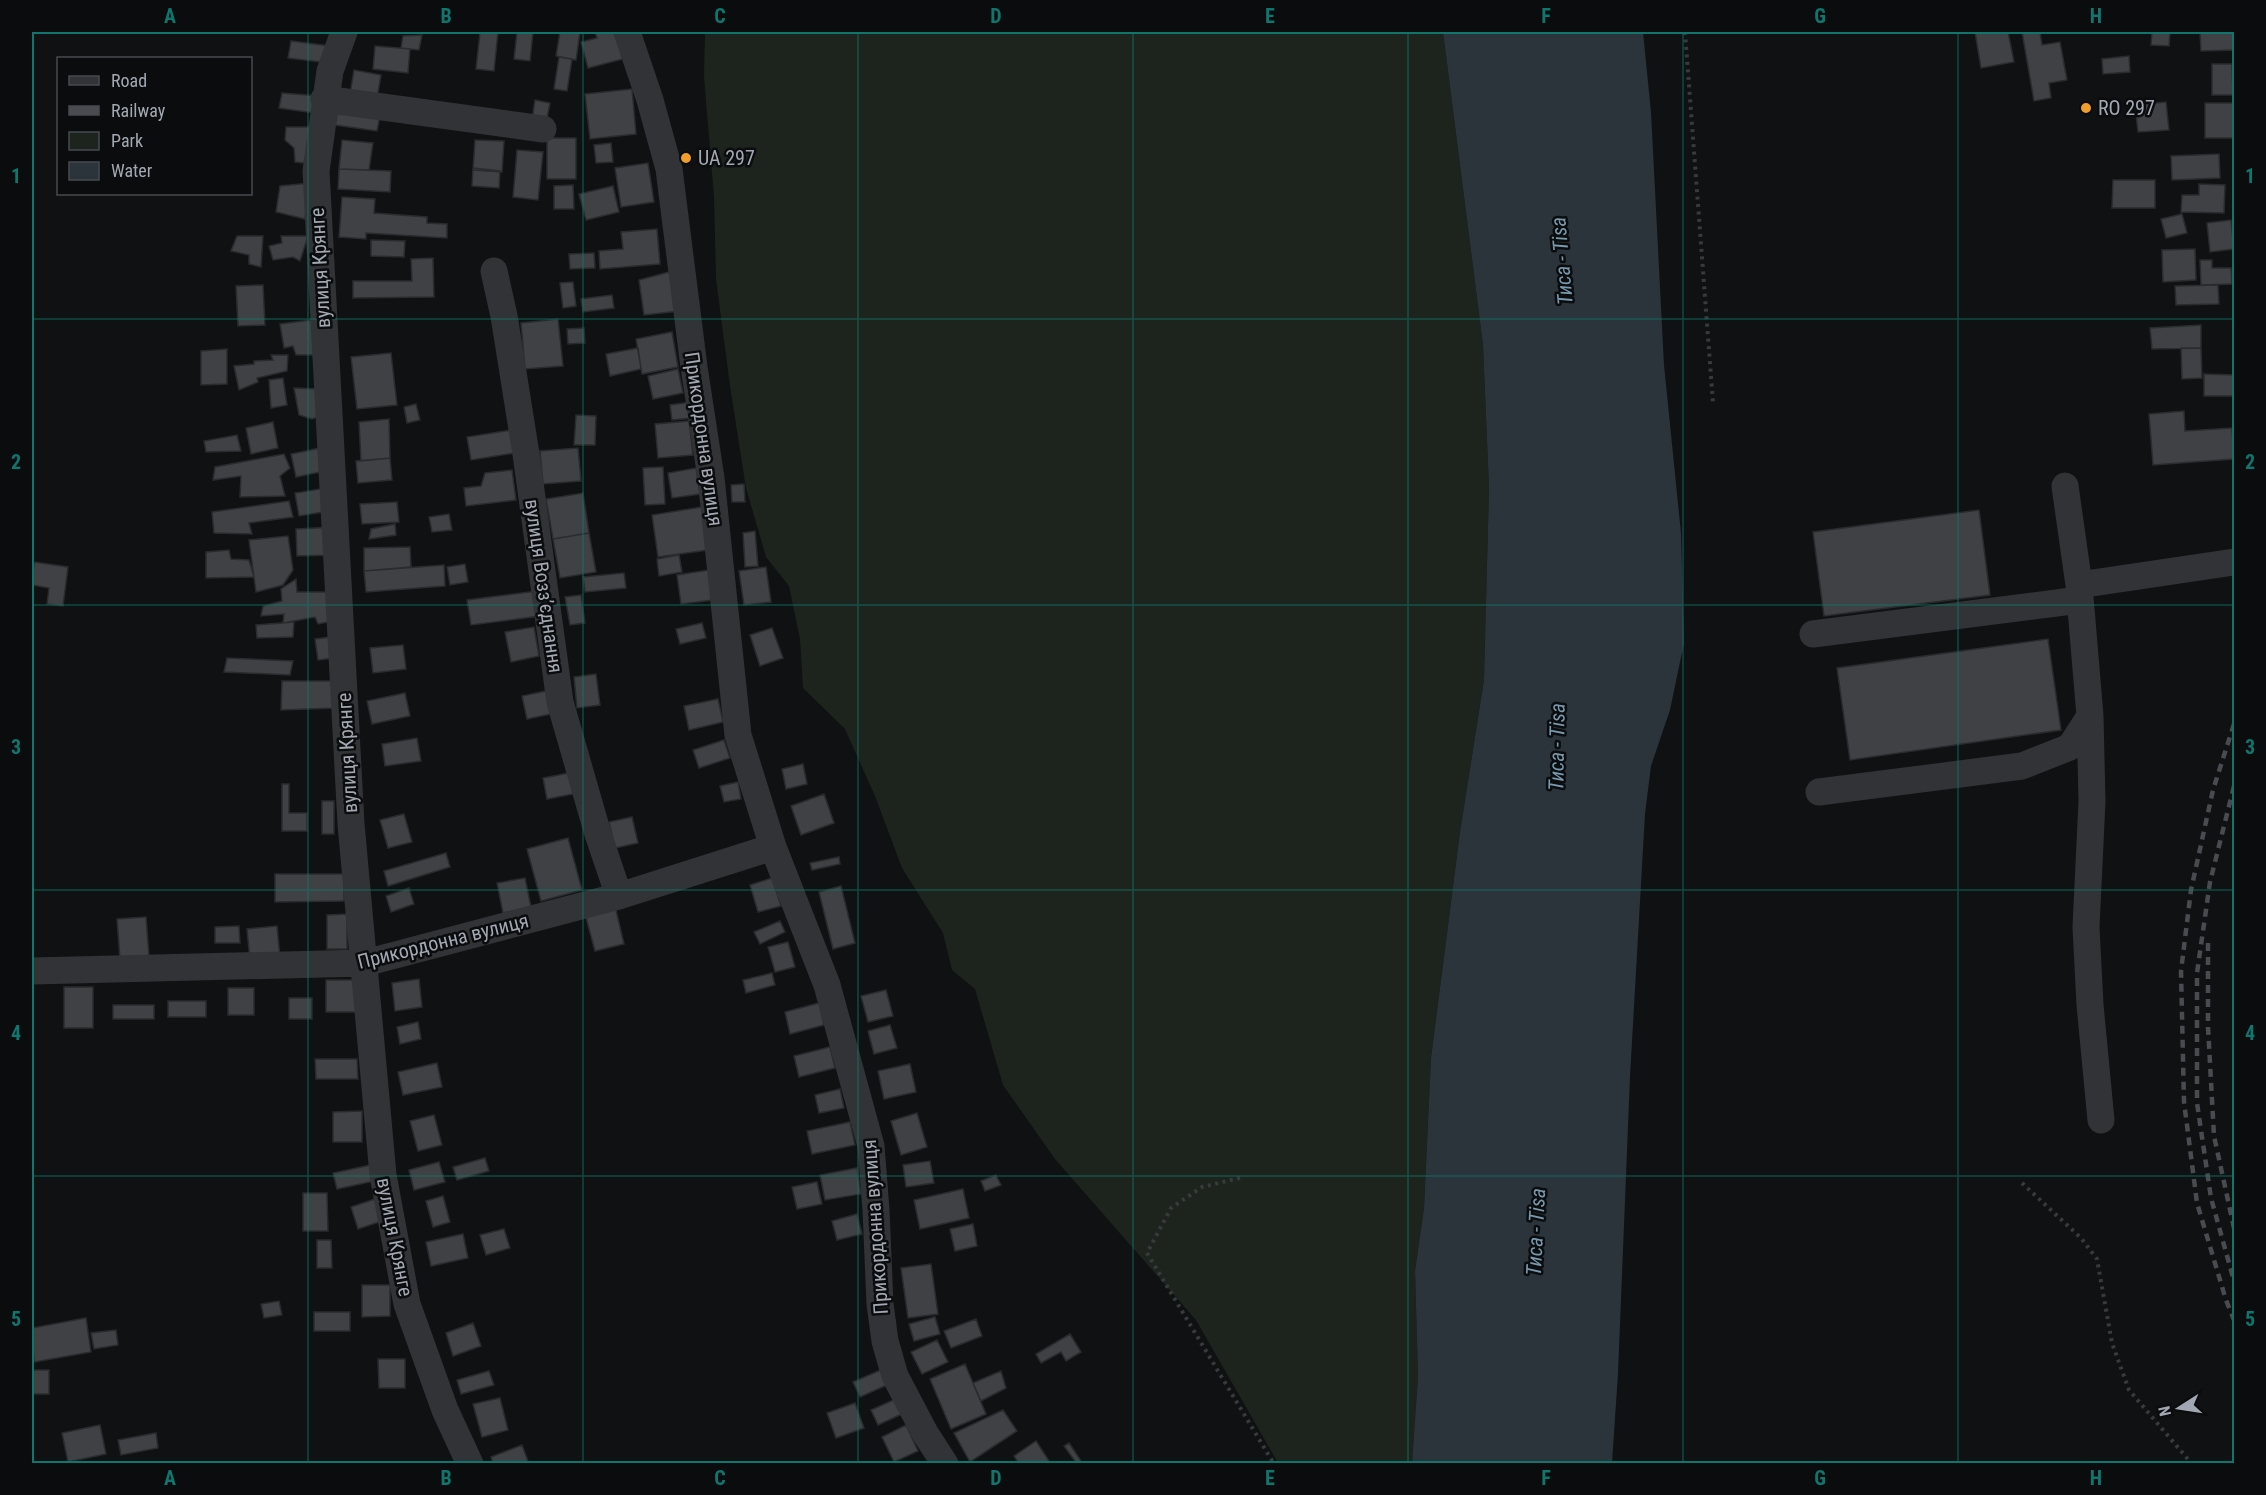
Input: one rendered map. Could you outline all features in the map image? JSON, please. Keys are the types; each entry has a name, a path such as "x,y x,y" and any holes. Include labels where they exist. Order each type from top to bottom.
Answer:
{"street":[{"name":"вулиця Крянге","path":"344,32 330,71 324,99 316,171 351,824 383,1175 393,1239 407,1304 445,1410 470,1464"},
{"name":"Прикордонна вулиця","path":"627,32 650,100 669,169 694,367 711,478 738,735 773,847 826,985 871,1146 880,1304 885,1341 895,1376 925,1433 945,1464"},
{"path":"324,99 543,129"},
{"name":"вулиця Воззʼєднання","path":"494,271 504,316 526,454 560,702 598,834 619,896"},
{"path":"2065,486 2079,593 2090,716 2092,801 2086,927 2090,1005 2101,1120"},
{"path":"1813,634 2079,593 2235,562"},
{"path":"1819,792 2022,766 2070,747 2090,716"},
{"name":"Прикордонна вулиця","path":"32,971 365,963 619,896 773,847"}],"path":[{"path":"1685,32 1713,403"},
{"path":"1240,1178 1202,1187 1171,1208 1147,1253 1274,1464"},
{"path":"2022,1183 2081,1238 2097,1259 2112,1343 2129,1390 2192,1464"}],"green space":[{"path":"705,32 1443,32 1483,345 1489,488 1484,680 1460,832 1431,1058 1424,1208 1415,1271 1418,1376 1412,1463 1278,1463 1196,1320 1055,1159 1003,1085 975,989 952,970 943,933 902,868 875,796 845,729 803,688 800,639 789,586 766,557 746,488 730,386 716,279 714,197 704,77"}],"water":[{"name":"Тиса - Tisa","path":"1443,32 1643,32 1651,112 1664,365 1681,533 1684,643 1670,710 1651,766 1645,814 1612,1463 1412,1463 1418,1376 1415,1271 1424,1208 1431,1058 1460,832 1484,680 1489,488 1483,345"}],"building":[{"path":"480,32 498,32 494,71 476,69"},
{"path":"517,32 533,32 530,61 514,59"},
{"path":"560,32 580,32 576,60 556,56"},
{"path":"595,32 616,32 623,59 588,68 581,42 597,38"},
{"path":"1975,32 2008,32 2014,62 1981,68"},
{"path":"2022,32 2040,32 2042,45 2060,42 2067,80 2049,83 2051,98 2034,101"},
{"path":"2152,32 2170,32 2169,46 2151,45"},
{"path":"2200,32 2234,32 2234,50 2201,51"},
{"path":"422,35 419,50 401,48 403,36"},
{"path":"291,41 330,46 329,63 288,58"},
{"path":"375,46 410,49 408,73 373,69"},
{"path":"2129,56 2130,72 2103,74 2102,59"},
{"path":"559,57 572,59 567,91 554,89"},
{"path":"2212,64 2232,64 2233,95 2212,95"},
{"path":"354,70 381,75 376,104 349,100"},
{"path":"632,89 636,134 590,139 585,94"},
{"path":"282,93 319,96 314,113 279,108"},
{"path":"535,100 550,103 546,123 532,120"},
{"path":"2166,102 2169,130 2138,132 2135,105"},
{"path":"2205,103 2234,103 2234,138 2205,138"},
{"path":"338,108 380,115 377,131 335,125"},
{"path":"286,127 312,127 304,163 295,162 294,148 285,140"},
{"path":"547,138 576,138 576,179 547,179"},
{"path":"342,140 373,143 369,170 339,169"},
{"path":"475,140 504,141 502,172 473,170"},
{"path":"611,143 613,162 596,163 594,145"},
{"path":"517,150 543,152 538,200 513,197"},
{"path":"2219,154 2220,178 2172,180 2171,156"},
{"path":"648,163 654,202 621,207 615,168"},
{"path":"473,168 500,171 499,188 472,186"},
{"path":"339,169 391,171 390,192 338,189"},
{"path":"2113,180 2155,180 2155,208 2112,208"},
{"path":"310,183 305,219 276,212 280,186"},
{"path":"2199,184 2225,185 2224,213 2181,212 2182,195 2199,195"},
{"path":"573,185 574,209 554,209 554,186"},
{"path":"613,186 619,212 586,220 579,194"},
{"path":"342,197 375,199 374,213 427,217 427,223 447,224 447,238 366,233 366,239 339,237"},
{"path":"2182,214 2187,233 2166,238 2161,219"},
{"path":"2231,220 2234,249 2210,252 2207,223"},
{"path":"657,229 660,264 600,269 599,251 623,249 621,232"},
{"path":"237,236 263,236 261,267 249,264 249,255 231,251"},
{"path":"281,236 308,236 300,261 293,257 273,260 269,246 282,243"},
{"path":"371,240 405,241 404,257 371,256"},
{"path":"2195,249 2196,280 2163,282 2162,250"},
{"path":"594,253 595,268 570,269 569,254"},
{"path":"433,258 434,297 353,298 353,281 412,281 411,259"},
{"path":"2200,260 2212,260 2212,268 2231,268 2232,284 2201,285"},
{"path":"669,272 679,311 644,315 639,280"},
{"path":"573,282 576,306 563,308 560,283"},
{"path":"263,285 265,325 238,326 236,286"},
{"path":"2218,285 2219,304 2176,305 2175,286"},
{"path":"612,295 614,308 583,312 581,299"},
{"path":"318,319 317,355 296,355 293,346 284,348 280,324"},
{"path":"558,319 563,366 525,369 521,323"},
{"path":"2201,325 2201,348 2152,349 2150,328"},
{"path":"584,328 585,343 568,344 567,329"},
{"path":"672,332 678,367 642,374 636,339"},
{"path":"638,348 641,369 610,376 606,354"},
{"path":"2181,348 2201,348 2202,378 2182,379"},
{"path":"227,349 227,384 201,385 201,351"},
{"path":"391,353 397,405 357,409 351,357"},
{"path":"271,355 288,355 287,371 257,378 258,382 239,390 234,366 254,364 254,361 273,360"},
{"path":"678,369 683,393 653,399 648,376"},
{"path":"2204,374 2234,375 2234,396 2204,396"},
{"path":"283,378 287,405 271,408 269,380"},
{"path":"294,388 319,389 321,416 312,419 299,415"},
{"path":"691,402 693,418 672,420 670,405"},
{"path":"416,404 420,420 407,423 404,407"},
{"path":"2184,411 2185,431 2232,428 2234,459 2153,465 2149,414"},
{"path":"576,415 596,416 595,445 574,445"},
{"path":"389,419 390,458 361,461 359,422"},
{"path":"689,421 693,455 658,458 655,424"},
{"path":"273,422 278,448 251,454 246,428"},
{"path":"512,430 515,453 471,460 467,437"},
{"path":"237,435 241,451 206,452 204,441"},
{"path":"325,447 330,470 296,477 291,454"},
{"path":"578,448 581,481 543,484 540,451"},
{"path":"284,454 290,468 280,476 285,496 240,497 241,476 213,480 215,467"},
{"path":"390,458 392,480 358,483 356,461"},
{"path":"663,467 665,504 645,505 643,468"},
{"path":"696,468 700,494 672,498 668,473"},
{"path":"512,470 516,500 466,506 464,488 481,486 485,473"},
{"path":"744,484 745,502 732,502 731,485"},
{"path":"326,488 330,511 299,516 295,493"},
{"path":"583,493 589,533 553,539 546,499"},
{"path":"289,501 293,517 249,523 252,534 214,533 212,512"},
{"path":"397,502 399,522 362,524 360,504"},
{"path":"708,506 715,549 658,557 652,515"},
{"path":"1979,510 1990,595 1824,616 1813,532"},
{"path":"449,514 452,530 432,532 429,517"},
{"path":"395,524 396,535 369,539 371,529"},
{"path":"334,527 335,555 297,556 296,529"},
{"path":"755,531 758,566 745,567 743,533"},
{"path":"589,533 596,572 560,578 553,539"},
{"path":"288,536 293,570 283,585 256,592 249,540"},
{"path":"410,547 411,567 364,571 364,548"},
{"path":"229,550 231,559 249,560 254,577 206,578 206,552"},
{"path":"679,555 682,572 659,576 657,559"},
{"path":"34,562 68,567 63,606 47,604 49,588 32,585"},
{"path":"465,564 468,582 450,585 447,567"},
{"path":"444,565 445,586 366,592 364,571"},
{"path":"766,567 771,602 744,605 739,571"},
{"path":"709,570 713,600 681,604 677,575"},
{"path":"624,573 626,588 585,592 583,577"},
{"path":"296,579 297,592 332,592 333,621 318,624 315,617 283,623 284,614 261,616 263,606 282,601 281,589"},
{"path":"537,591 540,616 471,625 467,600"},
{"path":"581,595 585,623 570,625 565,597"},
{"path":"294,622 293,637 257,638 256,625"},
{"path":"702,623 706,638 680,644 676,629"},
{"path":"534,627 539,656 511,662 505,632"},
{"path":"772,628 783,658 760,666 750,635"},
{"path":"331,637 334,658 318,660 315,639"},
{"path":"2048,639 2061,730 1850,760 1837,668"},
{"path":"403,645 406,669 373,673 370,648"},
{"path":"227,658 293,661 290,675 224,672"},
{"path":"596,674 600,705 577,708 574,677"},
{"path":"282,681 335,681 335,708 281,710"},
{"path":"546,691 551,714 527,719 522,696"},
{"path":"405,693 410,716 372,724 367,701"},
{"path":"718,699 723,722 689,730 684,706"},
{"path":"417,738 421,761 385,766 382,744"},
{"path":"724,740 730,758 699,768 693,750"},
{"path":"803,764 807,784 786,789 782,769"},
{"path":"569,773 573,794 547,799 543,778"},
{"path":"738,782 741,799 724,802 720,786"},
{"path":"282,784 289,784 289,813 307,813 307,831 282,831"},
{"path":"824,794 834,823 801,835 791,806"},
{"path":"322,801 334,801 334,834 322,834"},
{"path":"404,814 412,842 388,848 380,820"},
{"path":"632,817 638,843 615,848 609,822"},
{"path":"568,838 582,890 541,901 527,849"},
{"path":"446,853 450,867 388,886 384,871"},
{"path":"839,857 840,864 812,870 810,863"},
{"path":"275,874 344,874 344,901 275,902"},
{"path":"525,878 531,907 503,913 497,883"},
{"path":"772,878 781,906 758,912 750,885"},
{"path":"841,886 855,943 833,949 819,892"},
{"path":"409,888 414,904 391,912 386,896"},
{"path":"615,906 624,944 595,951 585,914"},
{"path":"347,914 347,949 327,949 327,915"},
{"path":"146,917 149,956 120,959 117,919"},
{"path":"780,921 785,932 760,944 754,932"},
{"path":"239,926 240,943 215,943 215,927"},
{"path":"277,926 280,958 250,961 247,929"},
{"path":"788,942 795,967 775,972 768,947"},
{"path":"772,973 775,985 746,993 743,980"},
{"path":"419,979 422,1007 395,1011 392,983"},
{"path":"326,980 361,980 361,1012 326,1012"},
{"path":"64,987 93,987 93,1028 64,1028"},
{"path":"228,988 254,988 254,1015 228,1015"},
{"path":"886,990 893,1016 868,1022 861,996"},
{"path":"289,998 312,998 312,1019 289,1019"},
{"path":"168,1001 206,1001 206,1017 168,1017"},
{"path":"819,1003 824,1025 790,1034 785,1012"},
{"path":"113,1005 154,1005 154,1019 113,1019"},
{"path":"418,1022 421,1039 400,1044 397,1027"},
{"path":"890,1025 897,1048 874,1054 868,1031"},
{"path":"830,1047 835,1068 799,1077 794,1056"},
{"path":"315,1059 357,1059 358,1079 316,1079"},
{"path":"437,1063 442,1087 403,1095 398,1072"},
{"path":"910,1064 916,1092 884,1099 878,1071"},
{"path":"840,1089 844,1108 819,1113 815,1095"},
{"path":"362,1111 362,1142 333,1142 333,1112"},
{"path":"917,1113 927,1147 901,1155 891,1121"},
{"path":"434,1115 442,1145 418,1151 410,1121"},
{"path":"850,1122 855,1145 812,1154 807,1131"},
{"path":"485,1158 489,1171 457,1180 453,1167"},
{"path":"930,1161 934,1183 906,1187 903,1165"},
{"path":"439,1162 445,1182 414,1190 409,1170"},
{"path":"371,1165 374,1181 337,1189 333,1173"},
{"path":"857,1168 861,1194 825,1200 820,1175"},
{"path":"996,1175 1001,1185 985,1191 981,1181"},
{"path":"817,1182 822,1204 797,1209 792,1187"},
{"path":"963,1189 969,1218 920,1229 914,1200"},
{"path":"303,1193 327,1193 328,1231 303,1231"},
{"path":"443,1196 450,1222 433,1227 426,1201"},
{"path":"375,1199 382,1221 358,1229 351,1207"},
{"path":"857,1214 862,1234 837,1240 832,1221"},
{"path":"973,1224 977,1246 955,1251 950,1229"},
{"path":"504,1229 510,1248 486,1255 480,1235"},
{"path":"463,1234 468,1258 431,1266 426,1242"},
{"path":"317,1240 331,1240 332,1268 317,1268"},
{"path":"931,1264 938,1314 908,1318 901,1268"},
{"path":"362,1285 390,1285 390,1316 362,1317"},
{"path":"279,1301 282,1315 264,1318 261,1304"},
{"path":"314,1312 350,1312 350,1331 314,1331"},
{"path":"935,1317 940,1334 914,1341 909,1324"},
{"path":"86,1318 91,1352 34,1362 32,1328"},
{"path":"976,1319 982,1336 951,1348 944,1331"},
{"path":"473,1323 481,1346 453,1356 446,1333"},
{"path":"116,1330 118,1345 94,1349 91,1333"},
{"path":"1070,1334 1081,1352 1066,1361 1061,1352 1041,1363 1036,1354"},
{"path":"937,1340 948,1362 922,1374 911,1352"},
{"path":"378,1359 405,1359 405,1388 379,1388"},
{"path":"965,1364 986,1414 951,1429 930,1379"},
{"path":"883,1369 889,1384 860,1397 853,1382"},
{"path":"32,1370 49,1370 49,1394 32,1394"},
{"path":"489,1371 494,1385 461,1394 457,1380"},
{"path":"1001,1371 1006,1388 981,1401 973,1383"},
{"path":"500,1398 508,1430 482,1437 473,1404"},
{"path":"898,1398 904,1413 878,1425 871,1410"},
{"path":"855,1403 864,1428 836,1438 827,1413"},
{"path":"1003,1410 1017,1431 970,1462 954,1433"},
{"path":"100,1425 106,1454 68,1462 62,1433"},
{"path":"906,1425 918,1451 894,1462 882,1437"},
{"path":"156,1433 158,1448 121,1455 118,1440"},
{"path":"1036,1441 1051,1464 1019,1464 1014,1456"},
{"path":"1069,1443 1083,1464 1064,1464 1075,1461 1064,1446"},
{"path":"522,1445 529,1464 493,1464 491,1457"}],"railway":[{"path":"2234,724 2213,790 2191,890 2181,971 2184,1102 2197,1203 2234,1320"},
{"path":"2234,786 2210,882 2197,973 2197,1103 2211,1198 2234,1281"},
{"path":"2208,943 2208,1027 2214,1136 2234,1228"}],"place":[{"name":"RO 297","path":"2086,108"},
{"name":"UA 297","path":"686,158"}]}
